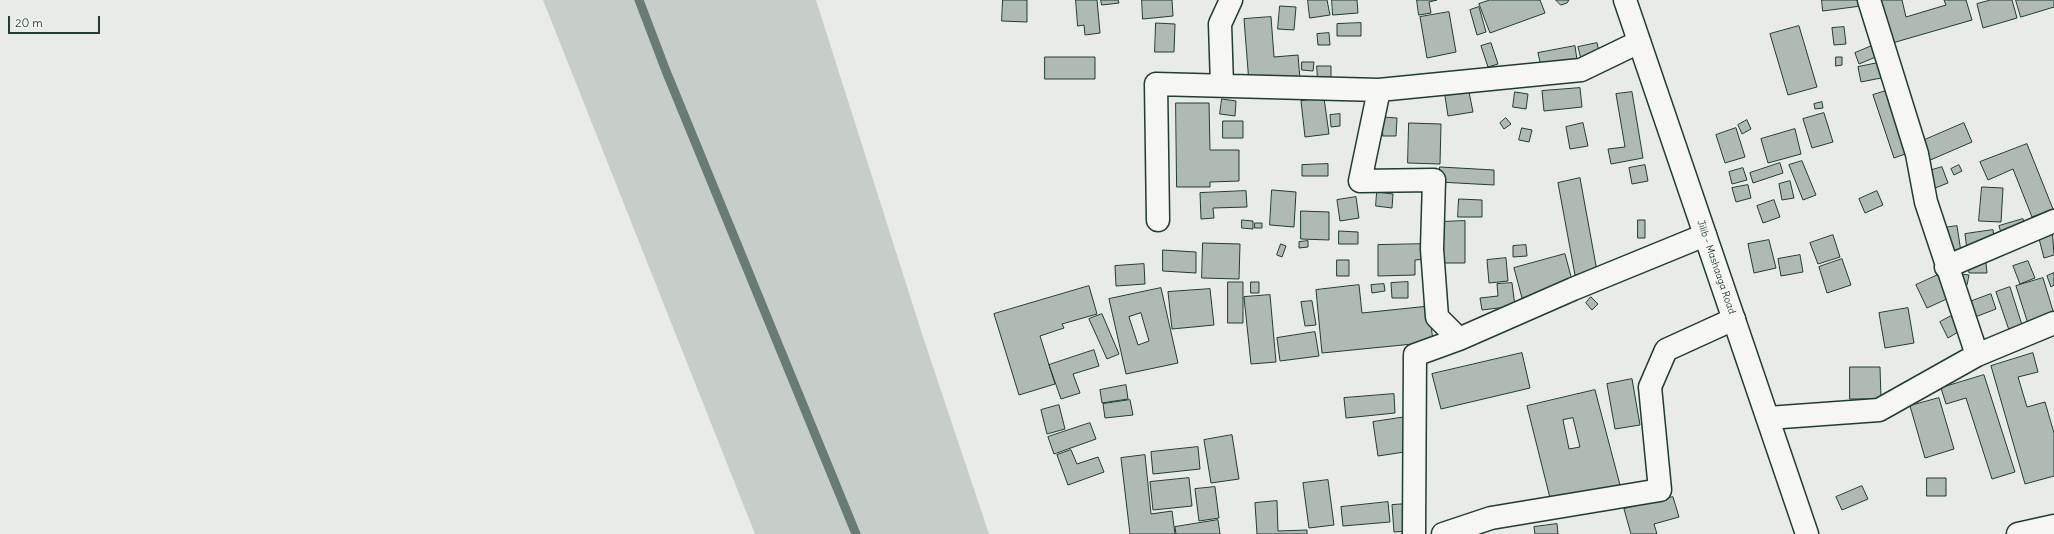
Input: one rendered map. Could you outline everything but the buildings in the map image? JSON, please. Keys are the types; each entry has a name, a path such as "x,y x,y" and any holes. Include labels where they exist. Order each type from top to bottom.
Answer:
{"street":[{"path":"1222,85 1220,24 1231,0"},
{"name":"Jilib - Mashaaga Road","path":"1625,0 1807,534"},
{"path":"1869,0 1917,154 1926,202 1946,267 1977,355"},
{"path":"1158,220 1156,84 1379,90 1581,70 1639,42"},
{"path":"1379,90 1360,181 1434,180 1432,249 1437,317 1459,339"},
{"path":"1946,267 2054,221"},
{"path":"1414,534 1415,355 1459,339 1573,289 1705,235"},
{"path":"1443,534 1491,518 1660,490 1650,386 1666,350 1734,319"},
{"path":"1768,418 1879,410 1977,355 2054,323"},
{"path":"2018,534 2054,526"}],"shaded area":[{"path":"543,0 816,0 923,337 989,534 755,534"}],"waterway":[{"path":"639,0 666,71 856,534"}]}
